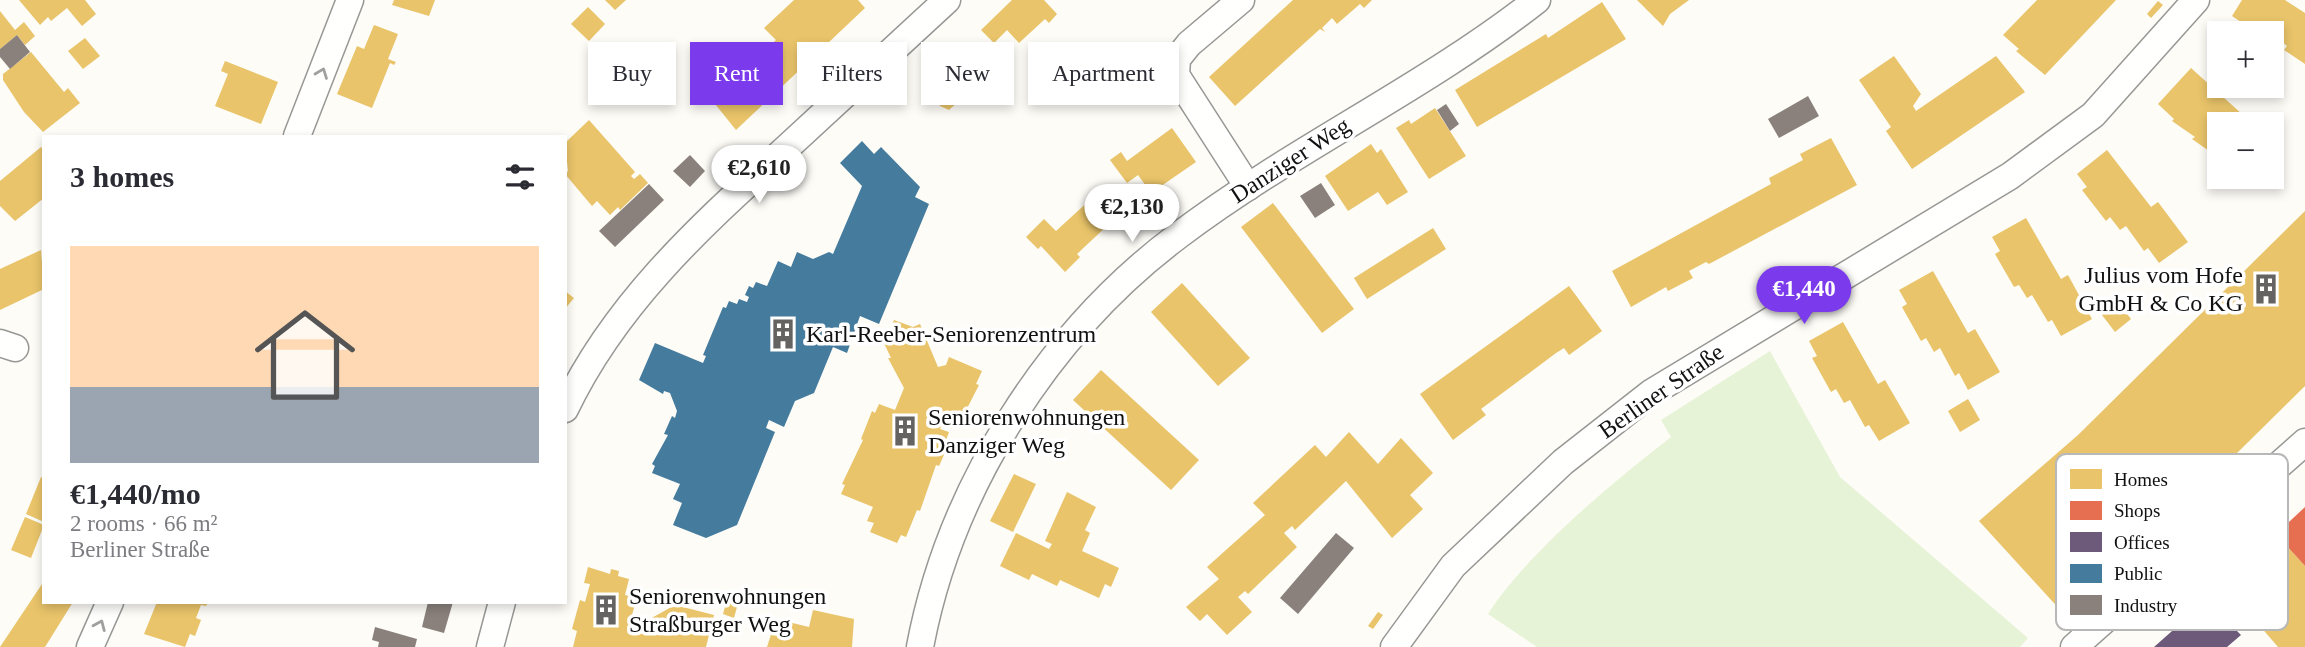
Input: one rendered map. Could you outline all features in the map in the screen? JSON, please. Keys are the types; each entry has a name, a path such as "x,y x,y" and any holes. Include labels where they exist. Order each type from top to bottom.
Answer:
{"street":[{"path":"297,135 350,0"},
{"path":"567,405 603,341 662,268 707,221 947,0"},
{"path":"1241,0 1189,44 1177,59 1176,75 1248,187"},
{"name":"Danziger Weg","path":"920,647 926,617 958,522 991,454 1036,382 1091,315 1177,236 1248,187 1428,74 1537,0"},
{"name":"Berliner Straße","path":"1394,647 1453,566 1563,462 1651,393 1741,335 1926,229 2031,161 2092,116 2196,0"},
{"path":"2288,457 2305,442"},
{"path":"90,647 109,604"},
{"path":"490,647 501,604"},
{"path":"2074,647 2093,630"}],"green space":[{"path":"1770,351 1840,477 2028,638 2020,647 1537,647 1488,614 1505,590 1548,543 1623,475 1671,437 1661,420"}],"building: Homes":[{"path":"19,0 85,0 96,14 82,26 67,8 51,21 48,17 40,25"},
{"path":"394,0 435,0 429,16 392,5"},
{"path":"605,0 626,0 615,10"},
{"path":"794,0 858,0 865,8 829,42 797,42 797,72 783,86 783,42 774,42 776,40 764,28"},
{"path":"1012,0 1044,0 1057,14 1049,23 1045,19 1019,43 1007,30 993,42 981,30"},
{"path":"1293,0 1372,0 1364,8 1360,4 1337,24 1332,18 1322,28 1325,32 1320,29 1235,106 1209,77"},
{"path":"1637,0 1689,0 1670,14 1663,26"},
{"path":"2037,0 2116,0 2045,75 2016,51 2019,49 2003,35"},
{"path":"2242,0 2285,0 2305,13 2305,64 2284,50 2287,46 2284,43 2284,21 2240,21 2232,16"},
{"path":"2158,1 2163,5 2151,18 2147,14"},
{"path":"1602,2 1626,39 1477,127 1455,90 1546,34 1548,38"},
{"path":"588,7 605,24 589,41 571,24"},
{"path":"0,11 15,30 24,22 35,36 25,45 17,35 0,49"},
{"path":"374,25 398,34 388,59 396,62 394,65 390,63 372,108 337,94 357,46 364,49"},
{"path":"85,38 100,56 83,69 68,51"},
{"path":"31,52 64,92 68,88 80,103 43,132 24,112 3,80 3,74"},
{"path":"1894,56 1921,94 1913,106 1916,111 1996,56 2025,92 1912,169 1886,131 1891,127 1859,80"},
{"path":"225,61 278,82 261,124 215,106 228,74 221,71"},
{"path":"2191,68 2207,82 2207,98 2224,98 2240,112 2207,112 2207,150 2192,139 2195,137 2172,121 2174,119 2158,104"},
{"path":"716,105 762,105 736,130"},
{"path":"940,105 954,105 949,110"},
{"path":"1435,108 1466,156 1429,179 1396,128 1409,120 1411,124"},
{"path":"589,120 635,172 631,176 634,179 640,174 648,183 620,210 618,207 610,215 597,201 592,206 567,176 567,141"},
{"path":"1172,128 1196,162 1151,193 1138,175 1127,183 1110,160 1121,152 1127,161"},
{"path":"1831,138 1857,185 1709,264 1706,262 1689,271 1693,278 1668,291 1666,287 1631,307 1612,271 1771,184 1769,178 1803,160 1800,154"},
{"path":"1371,144 1377,153 1381,149 1408,192 1387,205 1378,192 1348,211 1325,176"},
{"path":"42,148 42,200 15,221 0,206 0,181"},
{"path":"2107,150 2151,207 2158,202 2188,242 2159,263 2148,248 2144,251 2126,226 2120,230 2110,217 2106,221 2082,190 2087,187 2077,174"},
{"path":"1103,188 1127,213 1112,227 1109,224 1077,254 1080,257 1065,272 1041,246 1038,249 1026,237 1044,219 1056,231"},
{"path":"1273,203 1354,309 1322,333 1241,227"},
{"name":"Julius vom Hofe GmbH & Co KG","path":"2305,211 2305,386 2236,454 2056,454"},
{"path":"2026,218 2061,279 2068,275 2092,319 2061,336 2052,320 2048,322 2032,295 2027,298 2019,285 2014,287 1995,254 2000,251 1992,237"},
{"path":"1433,228 1446,249 1367,299 1354,278"},
{"path":"41,250 42,290 0,310 0,269"},
{"path":"1933,271 1968,333 1975,329 2000,372 1968,390 1959,373 1955,376 1940,348 1934,352 1926,338 1921,341 1902,307 1907,304 1899,290"},
{"path":"1182,283 1250,358 1218,386 1151,312"},
{"path":"1569,286 1602,331 1569,355 1564,348 1556,353 1481,409 1486,415 1453,440 1420,394"},
{"path":"567,293 574,298 567,307"},
{"path":"2118,302 2131,319 2115,332 2102,315"},
{"name":"Seniorenwohnungen Danziger Weg","path":"894,320 913,327 920,324 938,367 946,365 949,357 982,371 976,384 979,385 958,426 944,420 942,424 940,429 949,432 944,446 947,448 939,466 936,465 920,511 917,510 906,537 901,535 897,543 870,532 874,523 867,521 873,507 841,494 845,485 842,484 863,440 861,439 872,411 875,413 879,404 895,410 904,388 888,358 891,358 884,343"},
{"path":"1843,322 1878,384 1885,380 1910,423 1879,441 1869,425 1865,427 1850,400 1844,403 1836,389 1831,392 1812,358 1817,356 1809,341"},
{"path":"1101,370 1199,460 1171,490 1073,400"},
{"path":"1968,399 1980,420 1960,432 1948,411"},
{"path":"1349,432 1378,464 1401,438 1433,473 1410,495 1423,509 1392,538 1346,481 1295,530 1292,526 1284,533 1297,547 1248,594 1245,591 1238,597 1252,612 1227,635 1207,614 1200,621 1186,607 1219,579 1207,567 1265,515 1253,503 1315,445 1326,457"},
{"name":"Julius vom Hofe GmbH & Co KG","path":"2056,454 2056,605 1979,521"},
{"path":"1014,474 1036,484 1013,532 990,521"},
{"path":"41,477 42,477 42,521 26,514"},
{"path":"1067,492 1096,507 1085,530 1090,533 1082,551 1119,568 1111,587 1105,584 1099,598 1060,580 1057,586 1032,574 1029,580 1000,566 1016,533 1049,549 1052,544 1045,541"},
{"path":"25,517 42,524 31,558 11,550"},
{"path":"2288,547 2305,566 2305,647 2278,647 2263,630 2288,630"},
{"name":"Seniorenwohnungen Straßburger Weg","path":"588,567 610,574 611,569 619,571 618,576 629,579 625,595 637,598 632,615 648,620 675,605 714,615 706,647 573,647 577,631 572,629 580,600 585,602 590,584 584,583"},
{"path":"42,584 42,604 72,604 45,647 0,647"},
{"path":"729,593 740,596 734,618 723,614"},
{"path":"156,604 207,604 201,605 196,618 201,620 195,636 190,634 185,647 144,634"},
{"path":"813,610 854,619 852,647 767,647 776,619 809,627"},
{"path":"1378,612 1383,615 1373,629 1368,626"}],"building: Shops":[{"path":"2305,507 2305,566 2288,547 2288,523"}],"building: Offices":[{"path":"2173,630 2238,630 2241,635 2227,647 2154,647"}],"building: Public":[{"name":"Karl-Reeber-Seniorenzentrum","path":"862,141 874,154 881,147 920,187 915,197 929,204 879,324 860,316 847,353 833,347 814,393 795,401 784,427 769,420 766,428 775,432 737,525 706,538 673,525 682,503 673,499 680,484 652,473 655,466 652,464 668,435 664,434 672,416 675,418 677,411 670,393 664,391 663,394 639,380 655,343 703,363 706,356 703,355 723,307 726,308 729,301 737,304 739,299 747,302 749,297 745,295 749,286 753,288 756,282 767,286 778,261 791,267 797,252 813,259 829,252 833,254 862,186 840,163"}],"building: Industry":[{"path":"17,35 30,52 10,69 0,57 0,49"},
{"path":"1808,96 1819,116 1779,138 1768,119"},
{"path":"1446,104 1459,124 1450,131 1437,110"},
{"path":"690,155 705,171 690,187 673,171"},
{"path":"1321,183 1335,205 1315,218 1300,196"},
{"path":"649,184 664,200 615,247 599,231"},
{"path":"1336,533 1354,548 1298,614 1280,598"},
{"path":"428,604 452,604 444,633 422,627"},
{"path":"375,627 417,639 415,647 378,647 379,642 372,640"}],"place":[{"name":"Julius vom Hofe GmbH & Co KG","path":"2266,289"},
{"name":"Karl-Reeber-Seniorenzentrum","path":"783,334"},
{"name":"Seniorenwohnungen Danziger Weg","path":"905,431"},
{"name":"Seniorenwohnungen Straßburger Weg","path":"606,610"}]}
